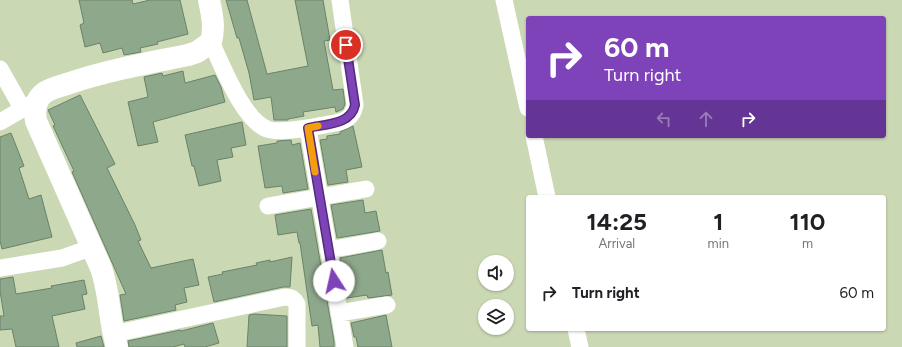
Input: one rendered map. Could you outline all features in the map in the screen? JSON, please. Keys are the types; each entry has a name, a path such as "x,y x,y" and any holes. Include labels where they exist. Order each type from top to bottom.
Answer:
{"street":[{"path":"209,0 213,27 211,42 241,104 258,124 266,129 275,130 308,128 344,120 354,111 355,105 340,0"},
{"path":"504,0 526,99"},
{"path":"515,0 526,49"},
{"path":"0,122 30,104 44,93 56,87 95,75 188,55 211,42"},
{"path":"0,69 35,111 36,120 93,247 105,279 115,340 291,297 297,304 298,347"},
{"path":"308,128 345,347"},
{"path":"534,138 548,195"},
{"path":"545,138 558,195"},
{"path":"268,206 366,189"},
{"path":"328,250 378,240"},
{"path":"0,268 62,258 93,247"},
{"path":"339,312 387,305"},
{"path":"576,331 580,347"},
{"path":"587,331 591,347"}],"building":[{"path":"79,0 132,0 133,4 150,0 180,0 188,34 140,48 141,52 124,55 122,48 103,53 100,43 85,47 80,25 84,23"},
{"path":"226,0 247,0 267,74 308,66 295,0 323,0 330,40 324,41 333,90 343,89 345,104 343,109 336,112 335,107 303,112 304,116 288,120 274,120 271,97 254,100 249,73"},
{"path":"183,71 185,83 215,75 221,87 225,102 153,122 158,142 138,146 128,102 148,97 144,77 162,73 163,76"},
{"path":"80,95 115,164 107,168 135,225 141,240 138,241 151,268 193,259 199,285 184,288 187,302 175,305 176,310 124,321 120,295 126,294 72,172 74,171 53,126 55,125 48,110"},
{"path":"242,122 246,145 231,148 233,157 217,160 221,181 199,186 194,166 192,166 185,135"},
{"path":"353,126 362,167 346,170 348,182 328,185 320,140 327,139 327,136 340,134 340,132"},
{"path":"11,133 24,166 19,168 29,199 41,195 52,237 2,249 0,241 0,137"},
{"path":"291,140 292,145 300,143 308,189 283,193 282,186 265,188 258,146 277,143 277,141"},
{"path":"363,200 365,213 376,211 380,231 337,238 331,205"},
{"path":"311,209 334,347 320,347 318,325 312,326 300,243 297,232 278,235 275,215"},
{"path":"382,250 392,295 368,298 367,295 347,298 340,258"},
{"path":"292,257 290,287 283,287 214,302 208,277 223,274 222,272 257,265 256,263 270,260 270,262"},
{"path":"13,277 16,294 52,288 51,286 84,280 87,294 82,295 85,309 52,316 59,347 16,347 12,329 0,330 0,316 4,316 0,291 0,279"},
{"path":"249,315 287,316 287,347 247,347"},
{"path":"386,315 392,347 358,347 351,323"},
{"path":"213,323 219,343 205,347 185,347 184,344 173,347 129,347 128,341"},
{"path":"101,336 104,347 77,347 76,343"}],"slow traffic":[{"path":"315,172 308,128 318,126"}],"route":[{"path":"334,281 308,128 344,120 350,117 354,111 355,105 346,45"}]}
